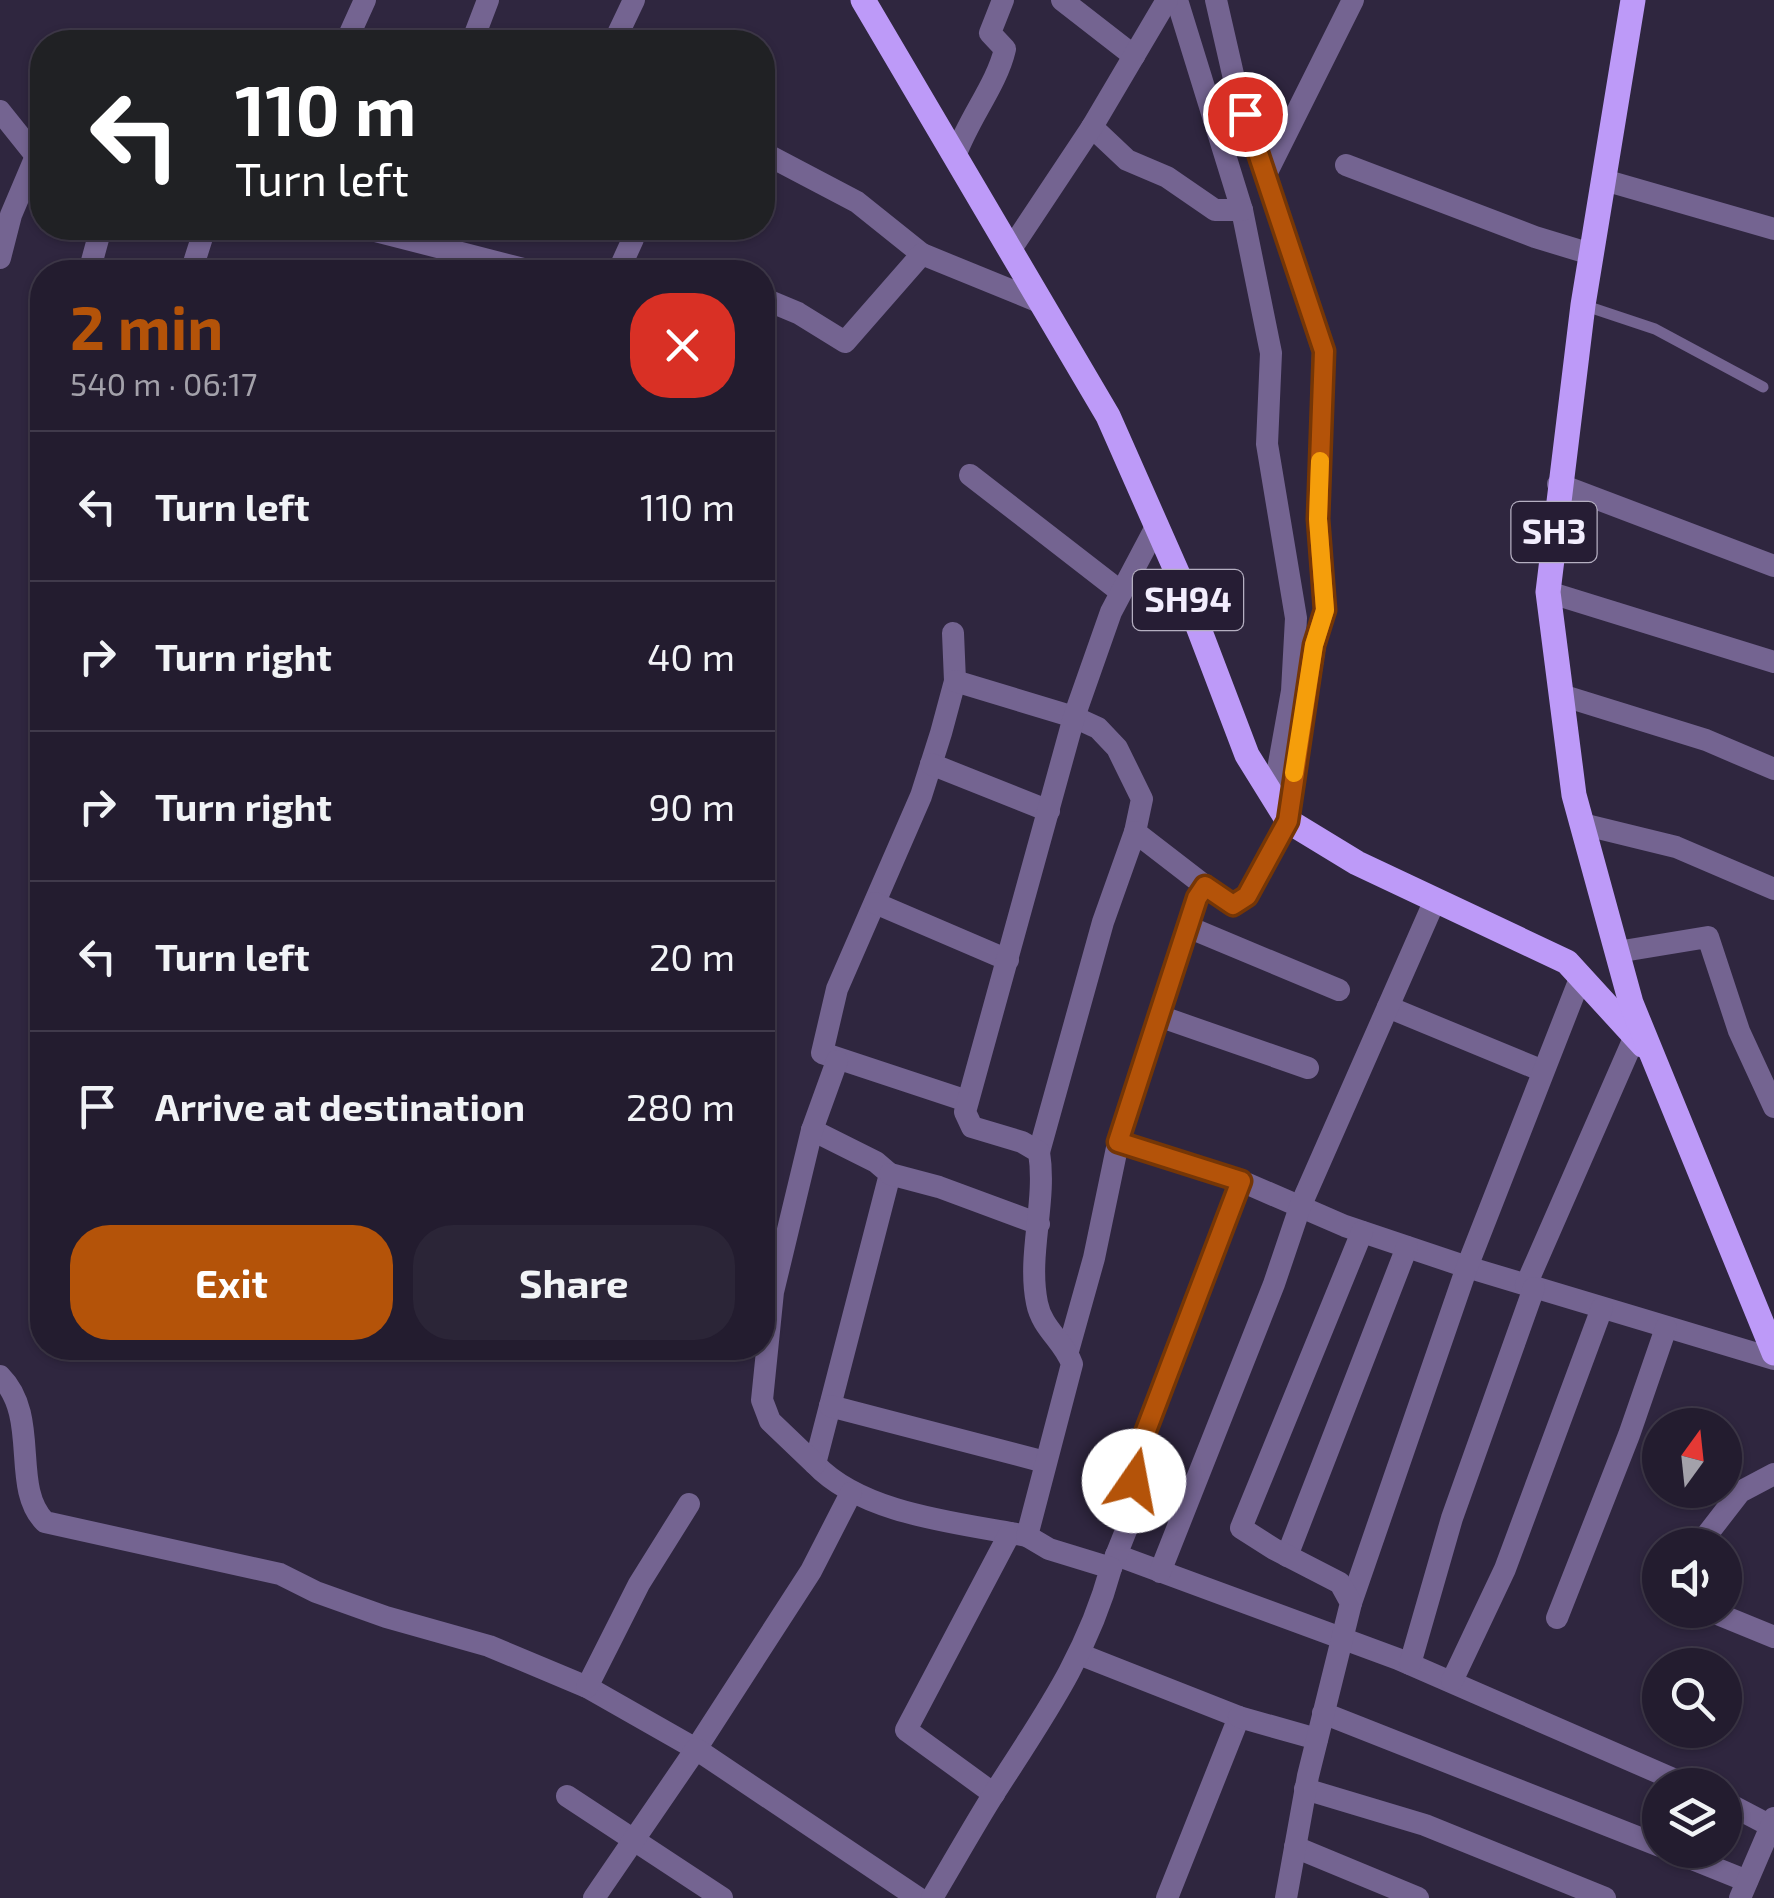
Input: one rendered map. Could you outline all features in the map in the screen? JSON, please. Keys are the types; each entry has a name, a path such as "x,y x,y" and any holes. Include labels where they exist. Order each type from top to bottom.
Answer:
{"main road":[{"name":"SH94","path":"863,0 1108,416 1157,526 1247,754 1288,821 1358,863 1567,962 1653,1056"},
{"name":"SH3","path":"1634,0 1583,305 1558,484 1548,592 1574,796 1631,1003 1774,1356"}],"street":[{"path":"351,30 365,0"},
{"path":"477,30 488,0"},
{"path":"620,30 634,0"},
{"path":"956,154 968,121 1001,65 1005,48 990,33 1003,0"},
{"path":"1062,0 1134,56"},
{"path":"1011,248 1092,127 1167,0"},
{"path":"1177,0 1242,210 1271,353 1267,444 1296,618 1292,691 1273,797"},
{"path":"1136,832 1233,905 1247,896 1288,821 1314,645 1325,610 1318,519 1324,351 1235,83 1216,0"},
{"path":"1265,176 1354,0"},
{"path":"0,111 30,146"},
{"path":"1092,127 1128,160 1167,177 1215,210 1242,210"},
{"path":"775,159 857,202 922,254 1042,303"},
{"path":"1346,165 1535,238 1591,254"},
{"path":"0,258 12,215 30,176"},
{"path":"1604,180 1774,228"},
{"path":"411,240 488,260"},
{"path":"775,303 845,342 922,254"},
{"path":"970,475 1122,592"},
{"path":"1558,484 1774,566"},
{"path":"1038,1152 1022,1142 972,1126 965,1112 967,1101 1074,717 1110,612 1157,526"},
{"path":"1548,592 1774,662"},
{"path":"953,632 955,680 931,764 837,989 822,1053 967,1101"},
{"path":"955,680 1098,728 1132,772 1142,799 1136,832 1103,922 1038,1152 1033,1282 1038,1308 1051,1336 1068,1351 1072,1364 1045,1462 1019,1534 906,1730 994,1794"},
{"path":"1561,695 1706,740 1774,769"},
{"path":"931,764 1049,810"},
{"path":"1582,824 1676,847 1774,889"},
{"path":"1068,1351 1094,1258 1118,1142 1205,886"},
{"path":"1160,1572 1274,1284 1300,1207 1435,900"},
{"path":"874,903 1008,960"},
{"path":"1188,927 1339,990"},
{"path":"1618,952 1708,938 1740,1031 1774,1107"},
{"path":"1286,1898 1317,1739 1351,1603 1467,1268 1581,976"},
{"path":"1388,1007 1543,1070"},
{"path":"1159,1016 1308,1068"},
{"path":"1410,1664 1452,1518 1530,1286 1635,1036"},
{"path":"775,1284 812,1130 837,1061"},
{"path":"812,1130 876,1162 890,1174 939,1187 1038,1224"},
{"path":"1118,1142 1241,1181 1362,1232 1467,1268 1774,1356"},
{"path":"816,1464 890,1174"},
{"path":"932,1898 1065,1686 1079,1654 1127,1528 1142,1441 1241,1181"},
{"path":"1351,1603 1340,1582 1242,1528 1362,1232"},
{"path":"1287,1556 1407,1247"},
{"path":"1452,1681 1504,1569 1602,1308"},
{"path":"1557,1618 1629,1435 1666,1328"},
{"path":"766,1360 762,1400 770,1421 851,1493 929,1517 1019,1534 1049,1549 1160,1572 1410,1664 1649,1768"},
{"path":"0,1376 14,1390 24,1423 32,1510 45,1522 280,1574 386,1618 489,1646 587,1686 696,1749 918,1898"},
{"path":"830,1406 1045,1462"},
{"path":"1712,1528 1740,1492 1774,1474"},
{"path":"594,1898 811,1571 851,1493"},
{"path":"587,1686 639,1584 688,1504"},
{"path":"1742,1624 1774,1637"},
{"path":"1079,1654 1239,1717 1317,1739"},
{"path":"1324,1713 1642,1839"},
{"path":"1167,1898 1239,1717"},
{"path":"1306,1789 1425,1825 1606,1898"},
{"path":"566,1796 722,1898"},
{"path":"1703,1868 1743,1890 1772,1822 1742,1809"},
{"path":"1295,1848 1418,1898"}],"lane":[{"path":"1583,305 1655,329 1762,387"}],"slow traffic":[{"path":"1294,773 1314,645 1325,610 1318,519 1320,461"}],"route":[{"path":"1134,1481 1142,1441 1241,1181 1118,1142 1197,898 1205,886 1233,905 1247,896 1288,821 1314,645 1325,610 1318,519 1324,351 1245,114"}]}
